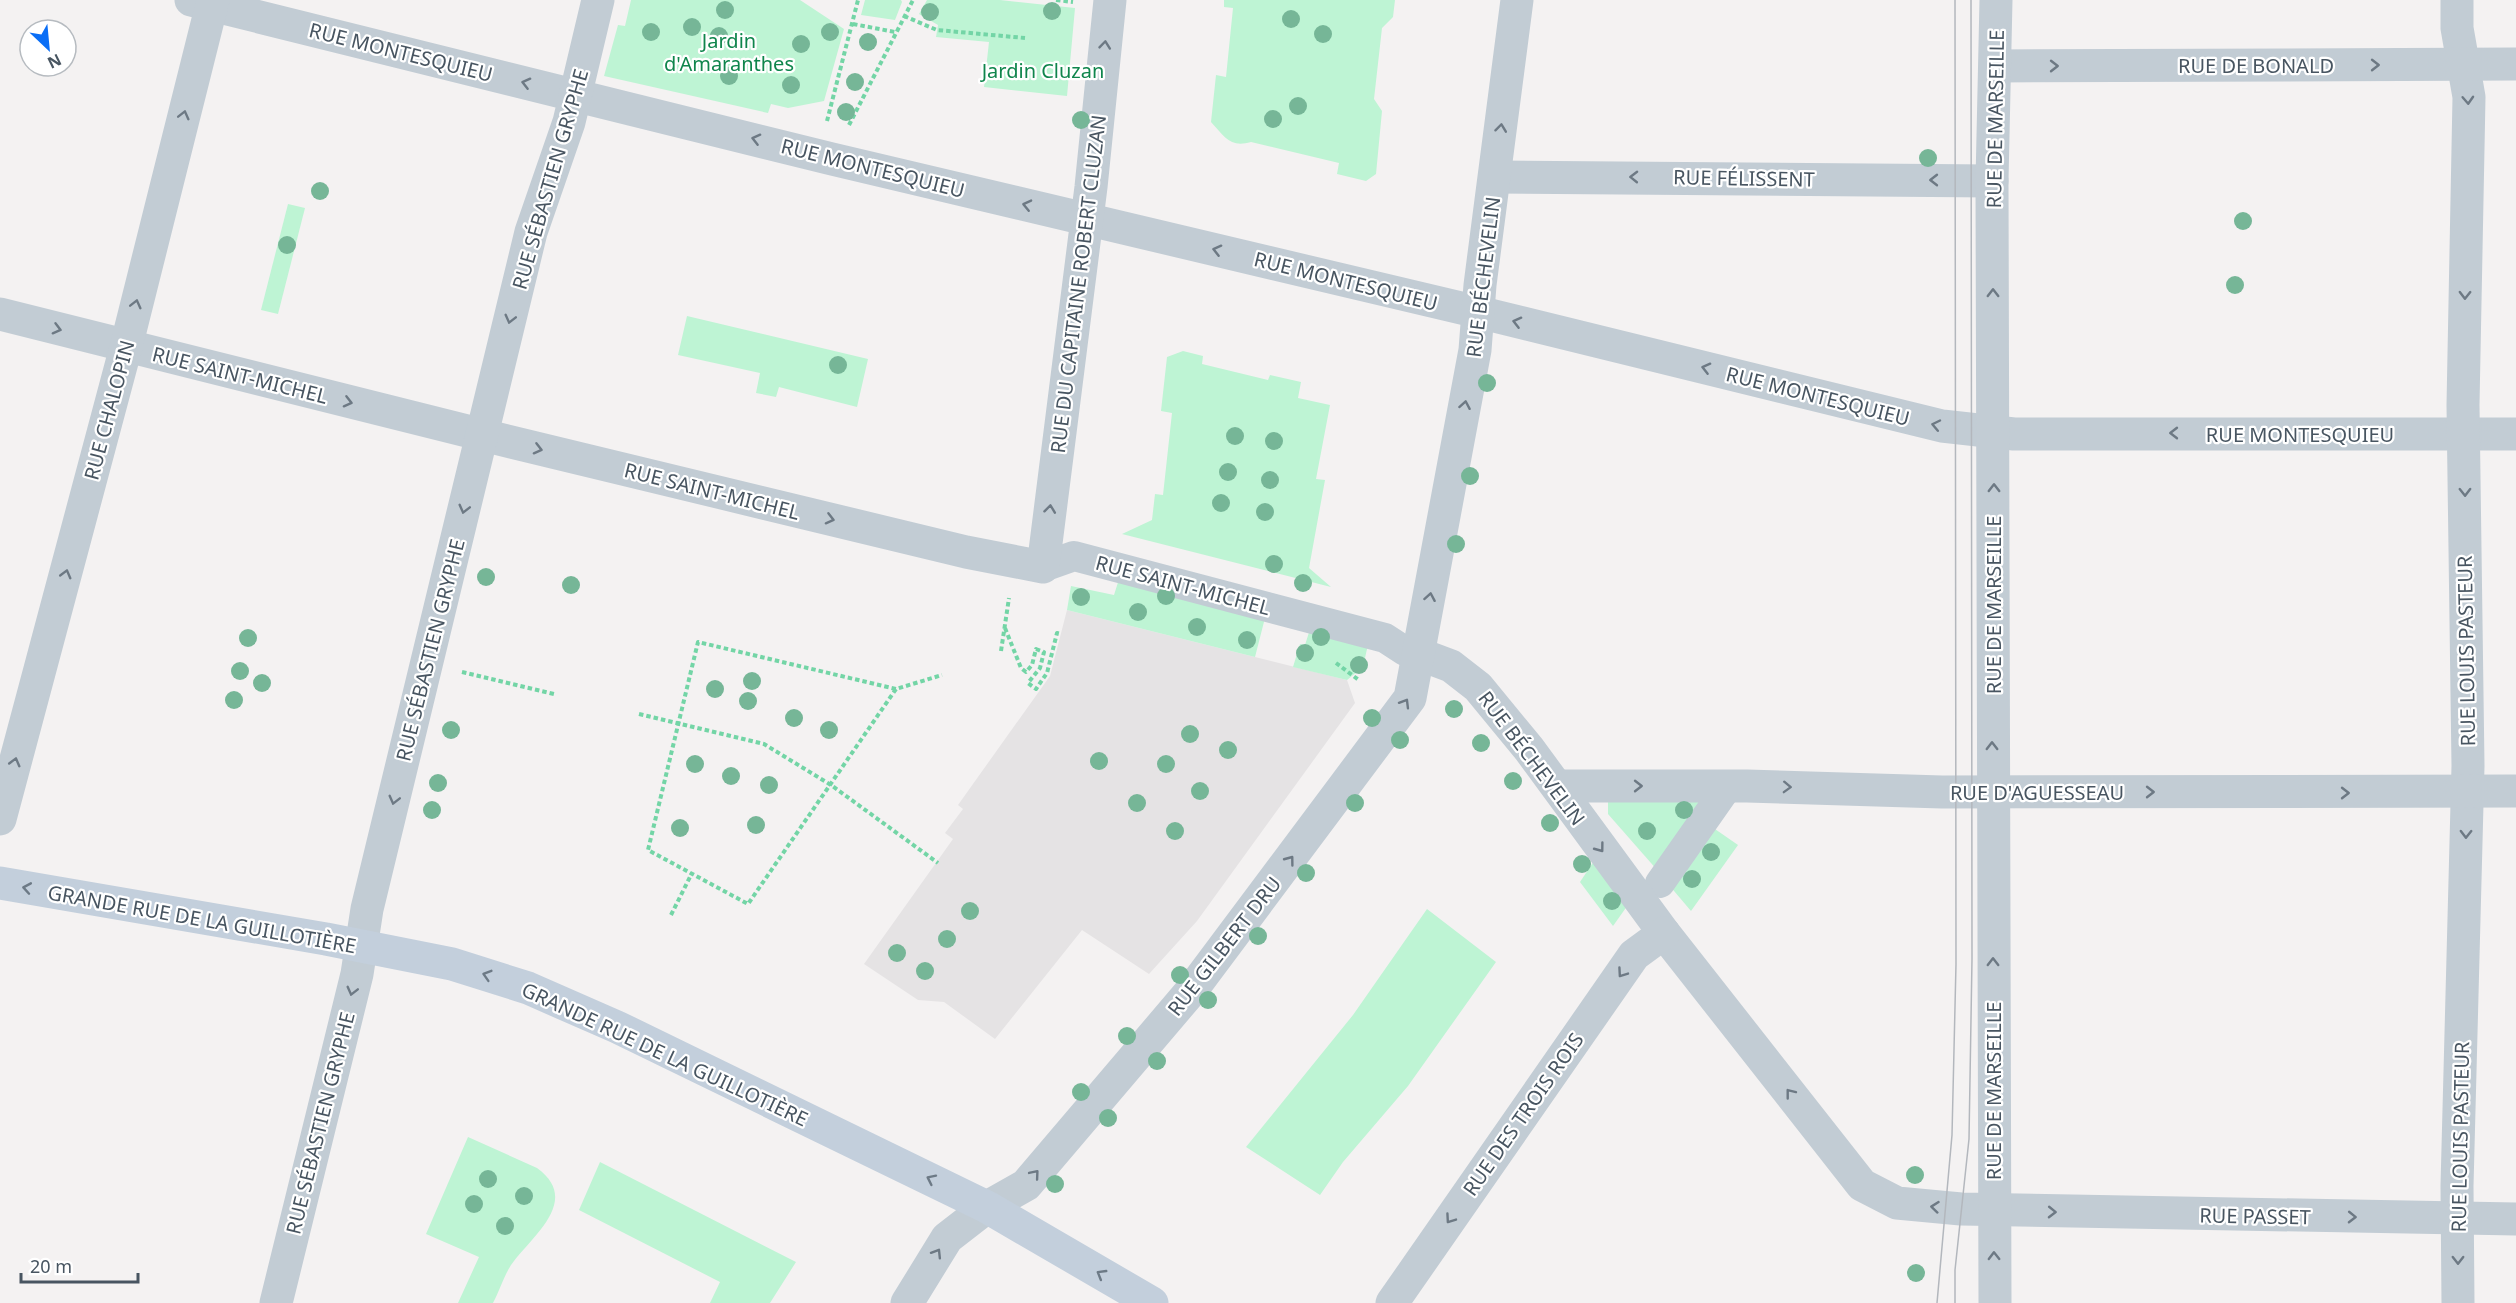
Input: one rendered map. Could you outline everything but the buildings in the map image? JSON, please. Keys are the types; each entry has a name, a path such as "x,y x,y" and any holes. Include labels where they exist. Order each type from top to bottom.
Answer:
{"main road":[{"name":"GRANDE RUE DE LA GUILLOTIÈRE","path":"0,883 452,964 528,988 617,1027 987,1207 1152,1303"}],"street":[{"name":"RUE SÉBASTIEN GRYPHE","path":"276,1303 357,974 367,909 531,232 569,122 598,0"},
{"name":"RUE DU CAPITAINE ROBERT CLUZAN","path":"1043,567 1086,219 1110,0"},
{"name":"RUE BÉCHEVELIN","path":"1517,0 1475,350 1419,654 1450,666 1478,687 1558,786 1585,828 1664,933 1862,1185 1898,1203 1994,1210"},
{"name":"RUE DE MARSEILLE","path":"1995,1303 1992,181 1996,0"},
{"name":"RUE LOUIS PASTEUR","path":"2457,0 2457,28 2469,97 2464,434 2467,793 2458,1303"},
{"name":"RUE MONTESQUIEU","path":"205,2 825,157 1478,312 1942,426 1994,433 2516,434"},
{"name":"RUE CHALOPIN","path":"0,819 126,347 205,2"},
{"name":"RUE DE BONALD","path":"1996,66 2516,64"},
{"name":"RUE FÉLISSENT","path":"1495,177 1992,181"},
{"name":"RUE SAINT-MICHEL","path":"0,314 482,435 955,549 1043,567 1074,556 1385,638 1405,651 1419,654"},
{"name":"RUE GILBERT DRU","path":"907,1303 947,1238 987,1207 1026,1185 1191,990 1410,698 1419,654"},
{"name":"RUE D'AGUESSEAU","path":"1558,786 1728,786 1992,792 2467,793 2516,791"},
{"path":"1660,883 1728,786"},
{"name":"RUE DES TROIS ROIS","path":"1392,1303 1634,955 1664,933"},
{"name":"RUE PASSET","path":"1994,1210 2516,1219"}],"path":[{"path":"825,157 858,0"},
{"path":"825,157 913,0"},
{"path":"904,16 937,30 1025,38"},
{"path":"853,24 895,32"},
{"path":"1001,651 1011,589"},
{"path":"1005,628 1020,668 1026,672 1032,665 1035,649 1044,652 1040,668 1028,683 1036,689 1047,673 1057,633 1060,634"},
{"path":"896,689 748,904 648,850 698,642 896,689 942,675"},
{"path":"427,664 554,694"},
{"path":"639,714 764,744 831,784 938,862"},
{"path":"671,915 692,873"}],"shaded area":[{"path":"1067,610 1347,680 1355,703 1197,921 1149,974 1082,930 995,1039 944,1002 918,1000 864,964 953,839 945,833 963,809 958,805 1050,676"}],"green space":[{"name":"Jardin d'Amaranthes","path":"631,0 800,0 844,29 824,101 788,108 771,104 768,113 604,76 618,25 625,26"},
{"path":"865,0 901,0 902,2 895,20 861,15"},
{"name":"Jardin Cluzan","path":"927,0 1000,0 1075,8 1067,96 984,87 989,42 936,37 938,25 919,14"},
{"path":"1224,0 1395,0 1393,17 1382,28 1374,99 1382,111 1376,174 1366,181 1337,174 1339,163 1251,142 1238,144 1224,137 1211,122 1216,75 1226,77 1233,8 1224,7"},
{"path":"288,204 305,208 278,314 261,310"},
{"path":"687,316 868,359 857,407 779,387 776,397 756,393 760,373 678,355"},
{"path":"1183,351 1203,356 1202,364 1268,380 1270,375 1301,382 1298,398 1330,405 1316,479 1325,480 1309,568 1331,587 1122,534 1152,520 1155,494 1163,495 1172,413 1161,411 1167,357"},
{"path":"1120,576 1266,614 1255,657 1067,610 1071,586 1114,595"},
{"path":"1311,626 1369,640 1363,667 1347,680 1293,667 1300,644 1305,645"},
{"path":"1711,797 1658,871 1608,814 1608,798"},
{"path":"1712,827 1738,845 1691,911 1669,885"},
{"path":"1596,858 1630,902 1613,926 1580,882"},
{"path":"1427,909 1496,962 1408,1086 1343,1162 1320,1195 1246,1147 1353,1015"},
{"path":"468,1137 537,1168 549,1180 555,1192 550,1216 511,1265 493,1303 458,1303 479,1257 426,1234"},
{"path":"600,1162 796,1262 770,1303 710,1303 720,1282 579,1210"}],"tram line":[{"path":"1937,1303 1952,1135 1956,964 1955,0"},
{"path":"1955,1303 1955,1270 1969,1139 1972,959 1971,0"}]}
